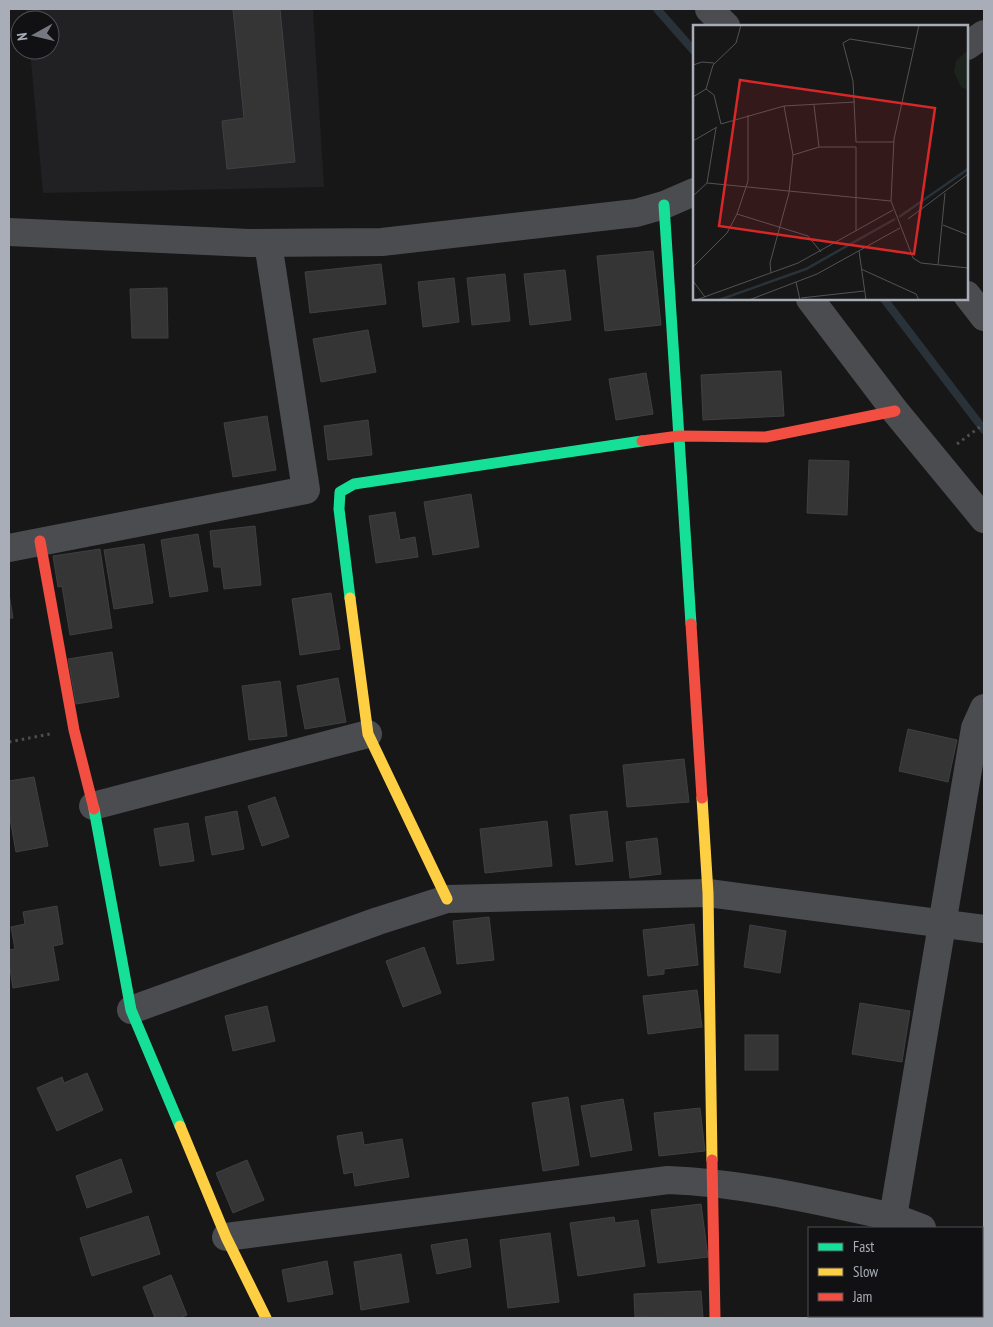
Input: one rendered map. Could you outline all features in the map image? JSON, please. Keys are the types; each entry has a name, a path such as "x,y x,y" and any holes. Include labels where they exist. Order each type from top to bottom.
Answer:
{"street":[{"path":"709,9 725,25"},
{"path":"968,45 984,34"},
{"path":"9,232 268,243 382,242 636,213 664,205 693,192"},
{"path":"664,205 708,893 715,1318"},
{"path":"9,548 306,490 268,243"},
{"path":"968,296 984,317"},
{"path":"811,300 895,411 984,518"},
{"path":"448,899 368,734 339,509 340,492 354,484 679,436 766,437 895,411"},
{"path":"40,541 74,730 93,806 131,1010 226,1236 266,1318"},
{"path":"893,1217 975,728 984,708"},
{"path":"93,806 368,734"},
{"path":"131,1010 378,921 448,899 708,893 984,929"},
{"path":"226,1236 668,1180 713,1182 779,1193 893,1217 919,1227"}],"path":[{"path":"966,438 984,424"},
{"path":"9,742 74,730"}],"shaded area":[{"path":"313,9 324,187 43,193 31,60 60,60 60,10 26,10"}],"building":[{"path":"233,9 280,9 295,162 227,169 222,121 244,118"},
{"path":"653,251 661,325 605,331 597,256"},
{"path":"381,264 386,304 310,313 305,272"},
{"path":"565,270 571,320 530,325 524,274"},
{"path":"505,274 510,321 472,325 467,278"},
{"path":"454,278 459,322 423,327 418,282"},
{"path":"167,288 168,338 132,338 130,289"},
{"path":"368,330 376,372 321,382 313,339"},
{"path":"781,371 784,416 703,420 701,375"},
{"path":"646,373 653,414 616,420 609,379"},
{"path":"267,416 276,470 233,477 224,423"},
{"path":"368,420 372,455 328,460 324,426"},
{"path":"809,460 849,461 847,515 807,513"},
{"path":"471,494 479,547 433,555 424,502"},
{"path":"395,512 400,540 415,537 418,557 376,563 369,516"},
{"path":"255,526 261,585 224,589 221,567 214,567 210,531"},
{"path":"198,534 208,591 170,597 161,540"},
{"path":"144,544 153,603 114,609 104,550"},
{"path":"100,549 112,628 70,635 62,586 58,587 53,556"},
{"path":"331,593 340,649 300,655 292,599"},
{"path":"9,594 13,618 9,618"},
{"path":"112,652 119,697 76,704 68,659"},
{"path":"338,678 346,722 305,729 297,686"},
{"path":"280,681 287,736 249,740 242,686"},
{"path":"908,729 957,740 948,782 899,771"},
{"path":"684,759 689,802 627,807 623,765"},
{"path":"34,777 48,846 16,852 9,813 9,781"},
{"path":"275,797 289,837 262,846 248,806"},
{"path":"237,811 244,849 212,855 205,817"},
{"path":"607,811 613,861 576,865 570,815"},
{"path":"547,821 552,866 485,873 480,829"},
{"path":"188,823 194,861 160,866 154,829"},
{"path":"657,838 661,874 630,878 626,842"},
{"path":"57,906 63,944 53,946 59,980 13,988 9,950 15,949 11,927 25,924 23,912"},
{"path":"489,917 494,960 457,964 453,921"},
{"path":"694,924 698,965 664,969 664,974 648,976 643,930"},
{"path":"750,925 786,931 780,973 744,967"},
{"path":"424,947 441,993 403,1007 386,961"},
{"path":"697,990 702,1027 648,1034 643,996"},
{"path":"860,1003 910,1011 902,1062 852,1054"},
{"path":"267,1006 275,1041 233,1051 225,1016"},
{"path":"745,1035 778,1035 778,1070 745,1070"},
{"path":"87,1073 103,1110 57,1131 37,1088 62,1077 64,1083"},
{"path":"568,1097 579,1165 543,1171 532,1103"},
{"path":"623,1099 632,1150 591,1157 581,1106"},
{"path":"700,1108 705,1151 659,1156 654,1113"},
{"path":"362,1132 364,1145 402,1139 409,1177 355,1186 353,1172 344,1174 337,1136"},
{"path":"121,1159 132,1192 87,1208 76,1176"},
{"path":"247,1160 264,1200 233,1213 216,1173"},
{"path":"701,1204 708,1257 658,1263 651,1210"},
{"path":"148,1216 160,1254 92,1276 80,1238"},
{"path":"614,1217 615,1223 638,1220 645,1266 578,1276 570,1223"},
{"path":"550,1233 559,1302 508,1308 500,1240"},
{"path":"467,1239 471,1267 437,1274 431,1245"},
{"path":"401,1254 409,1302 361,1310 354,1262"},
{"path":"327,1261 333,1294 288,1302 282,1270"},
{"path":"171,1275 187,1315 180,1318 155,1318 143,1287"},
{"path":"701,1291 703,1318 635,1317 634,1294"},
{"path":"984,1298 984,1318 972,1318 983,1317"},
{"path":"897,1317 964,1317 964,1318"}],"waterway":[{"path":"657,9 693,50"},
{"path":"885,300 984,430"}],"traffic: fast":[{"path":"664,205 691,624"},
{"path":"350,598 339,509 340,492 354,484 642,441"},
{"path":"94,809 131,1010 180,1126"}],"traffic: slow":[{"path":"350,598 368,734 447,899"},
{"path":"702,798 708,893 712,1160"},
{"path":"180,1126 226,1237 266,1318"}],"traffic: jam":[{"path":"642,441 679,436 766,437 895,411"},
{"path":"40,541 74,730 94,809"},
{"path":"691,624 702,798"},
{"path":"712,1160 715,1318"}]}
